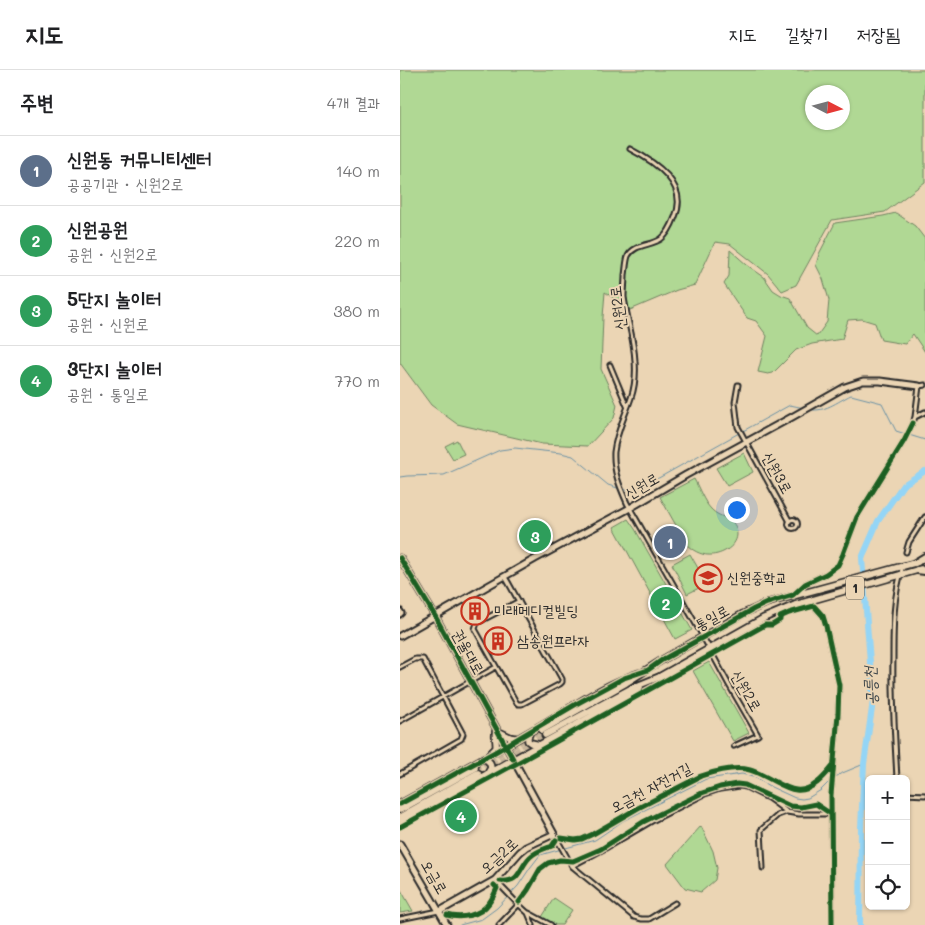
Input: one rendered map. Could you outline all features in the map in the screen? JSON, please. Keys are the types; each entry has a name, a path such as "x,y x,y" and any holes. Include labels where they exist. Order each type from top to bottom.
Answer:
{"highway":[{"path":"915,563 925,559"},
{"path":"917,570 925,570"}],"main road":[{"name":"권율대로","path":"400,558 435,616 513,760"},
{"name":"통일로","path":"915,563 767,603 662,660 544,733 632,688 659,677 764,618 795,605 917,570"},
{"path":"400,804 624,678 648,670"},
{"path":"400,822 632,694 643,683"},
{"path":"491,754 496,748 494,736 497,730 510,738 518,738"},
{"path":"530,732 528,741 540,745"},
{"path":"482,758 490,763 491,768 488,773"},
{"path":"400,810 476,770 400,817"}],"street":[{"name":"신원2로","path":"630,149 669,176 678,195 677,213 670,228 662,238 633,250 629,255 626,267 624,295 634,345 635,380 616,441 614,454 617,480 626,501 758,735 734,746"},
{"path":"610,365 625,403 628,406"},
{"name":"신원로","path":"400,636 630,508 745,440 792,418 845,387 863,381 922,386"},
{"name":"신원3로","path":"738,385 735,402 738,427 789,520"},
{"path":"792,595 805,584 826,574 838,565 844,554 857,517 913,423 922,386"},
{"path":"915,417 925,412"},
{"path":"906,552 909,542 925,517"},
{"path":"897,775 892,682 893,634 895,598 903,566"},
{"path":"505,577 519,602 562,679 562,682 522,704 516,702 475,629 476,624 519,602"},
{"path":"809,601 822,616 826,626 839,685 831,814 832,925"},
{"path":"400,610 402,614 400,615"},
{"path":"400,667 415,658 423,659 463,734 461,739 400,774"},
{"path":"470,681 496,667"},
{"name":"권율대로","path":"400,721 470,681"},
{"path":"513,760 572,866 634,917 649,919 675,903"},
{"path":"572,866 642,826 711,792 743,787 768,798 787,812 831,814"},
{"path":"910,794 925,795"},
{"path":"763,868 761,830 778,815 787,812"},
{"name":"오금2로","path":"440,911 495,880 526,847 554,834"},
{"name":"오금로","path":"400,844 447,924"},
{"path":"495,880 528,913 551,925"},
{"path":"499,925 518,904"},
{"path":"400,919 440,911"},
{"path":"528,913 533,925"}],"green space":[{"path":"400,70 925,70 925,182 885,212 832,220 796,285 782,291 768,274 730,244 715,242 695,285 677,290 630,310 605,292 601,369 617,405 614,418 588,446 542,444 457,424 431,405 400,363"},
{"path":"896,213 915,226 925,239 925,352 913,334 905,344 881,340 875,323 862,319 848,320 842,339 812,344 796,350 773,373 758,372 767,336 756,321 747,318 724,284 729,276 730,250 764,277 773,290 790,298 807,328 817,336 827,322 829,300 823,279 816,265 819,254 835,223"},
{"path":"457,440 464,454 453,459 445,446"},
{"path":"744,453 753,472 727,486 716,468"},
{"path":"694,479 708,506 731,521 736,529 737,535 734,544 722,553 705,555 689,547 660,497"},
{"path":"628,519 692,630 675,639 614,527"},
{"path":"690,554 707,584 687,594 672,564"},
{"path":"709,662 749,733 733,741 693,671"},
{"path":"701,826 713,851 717,868 715,880 701,892 685,888 667,864"},
{"path":"401,890 413,911 400,913"},
{"path":"554,898 572,910 562,925 555,925 542,917"}],"waterway":[{"path":"808,409 819,410 851,395 882,403 896,431 925,440"},
{"path":"743,431 790,405 804,408"},
{"path":"400,477 444,475 500,450 515,448 573,456 608,485 624,490 639,489 739,433"},
{"name":"공릉천","path":"860,925 864,764 873,701 862,558 878,521 903,485 925,471"},
{"path":"460,925 482,919 497,908 518,886 540,855 595,840 623,821 706,779 742,774 756,778 795,798 802,799 808,798 821,790 840,774 864,764"}],"tunnel":[{"path":"475,768 542,730"},
{"path":"478,773 545,735"}],"cycle path":[{"path":"400,804 624,678 648,670 662,660 754,609 793,595 805,584 826,574 838,565 857,517 913,423"},
{"path":"400,558 435,616 513,759"},
{"path":"400,827 765,625 772,625 780,620 780,617 814,606 823,616 839,685 831,795 832,925"},
{"name":"오금천 자전거길","path":"561,838 582,839 638,808 701,776 713,772 732,769 750,770 789,788 802,790 813,786 833,766"},
{"path":"519,902 540,869 548,863 560,860 573,861 601,849 643,822 702,793 720,787 737,784 745,785 790,806 801,807 816,804 831,814"},
{"path":"500,881 512,880 530,857 552,846 556,840"},
{"path":"447,915 458,917 481,911 493,896 497,888 494,885"}],"place":[{"name":"5단지 놀이터","path":"535,536"},
{"name":"신원동 커뮤니티센터","path":"670,542"},
{"name":"신원중학교","path":"708,578"},
{"name":"신원공원","path":"666,603"},
{"name":"미래메디컬빌딩","path":"475,611"},
{"name":"삼송원프라자","path":"498,641"},
{"name":"3단지 놀이터","path":"461,816"}]}
